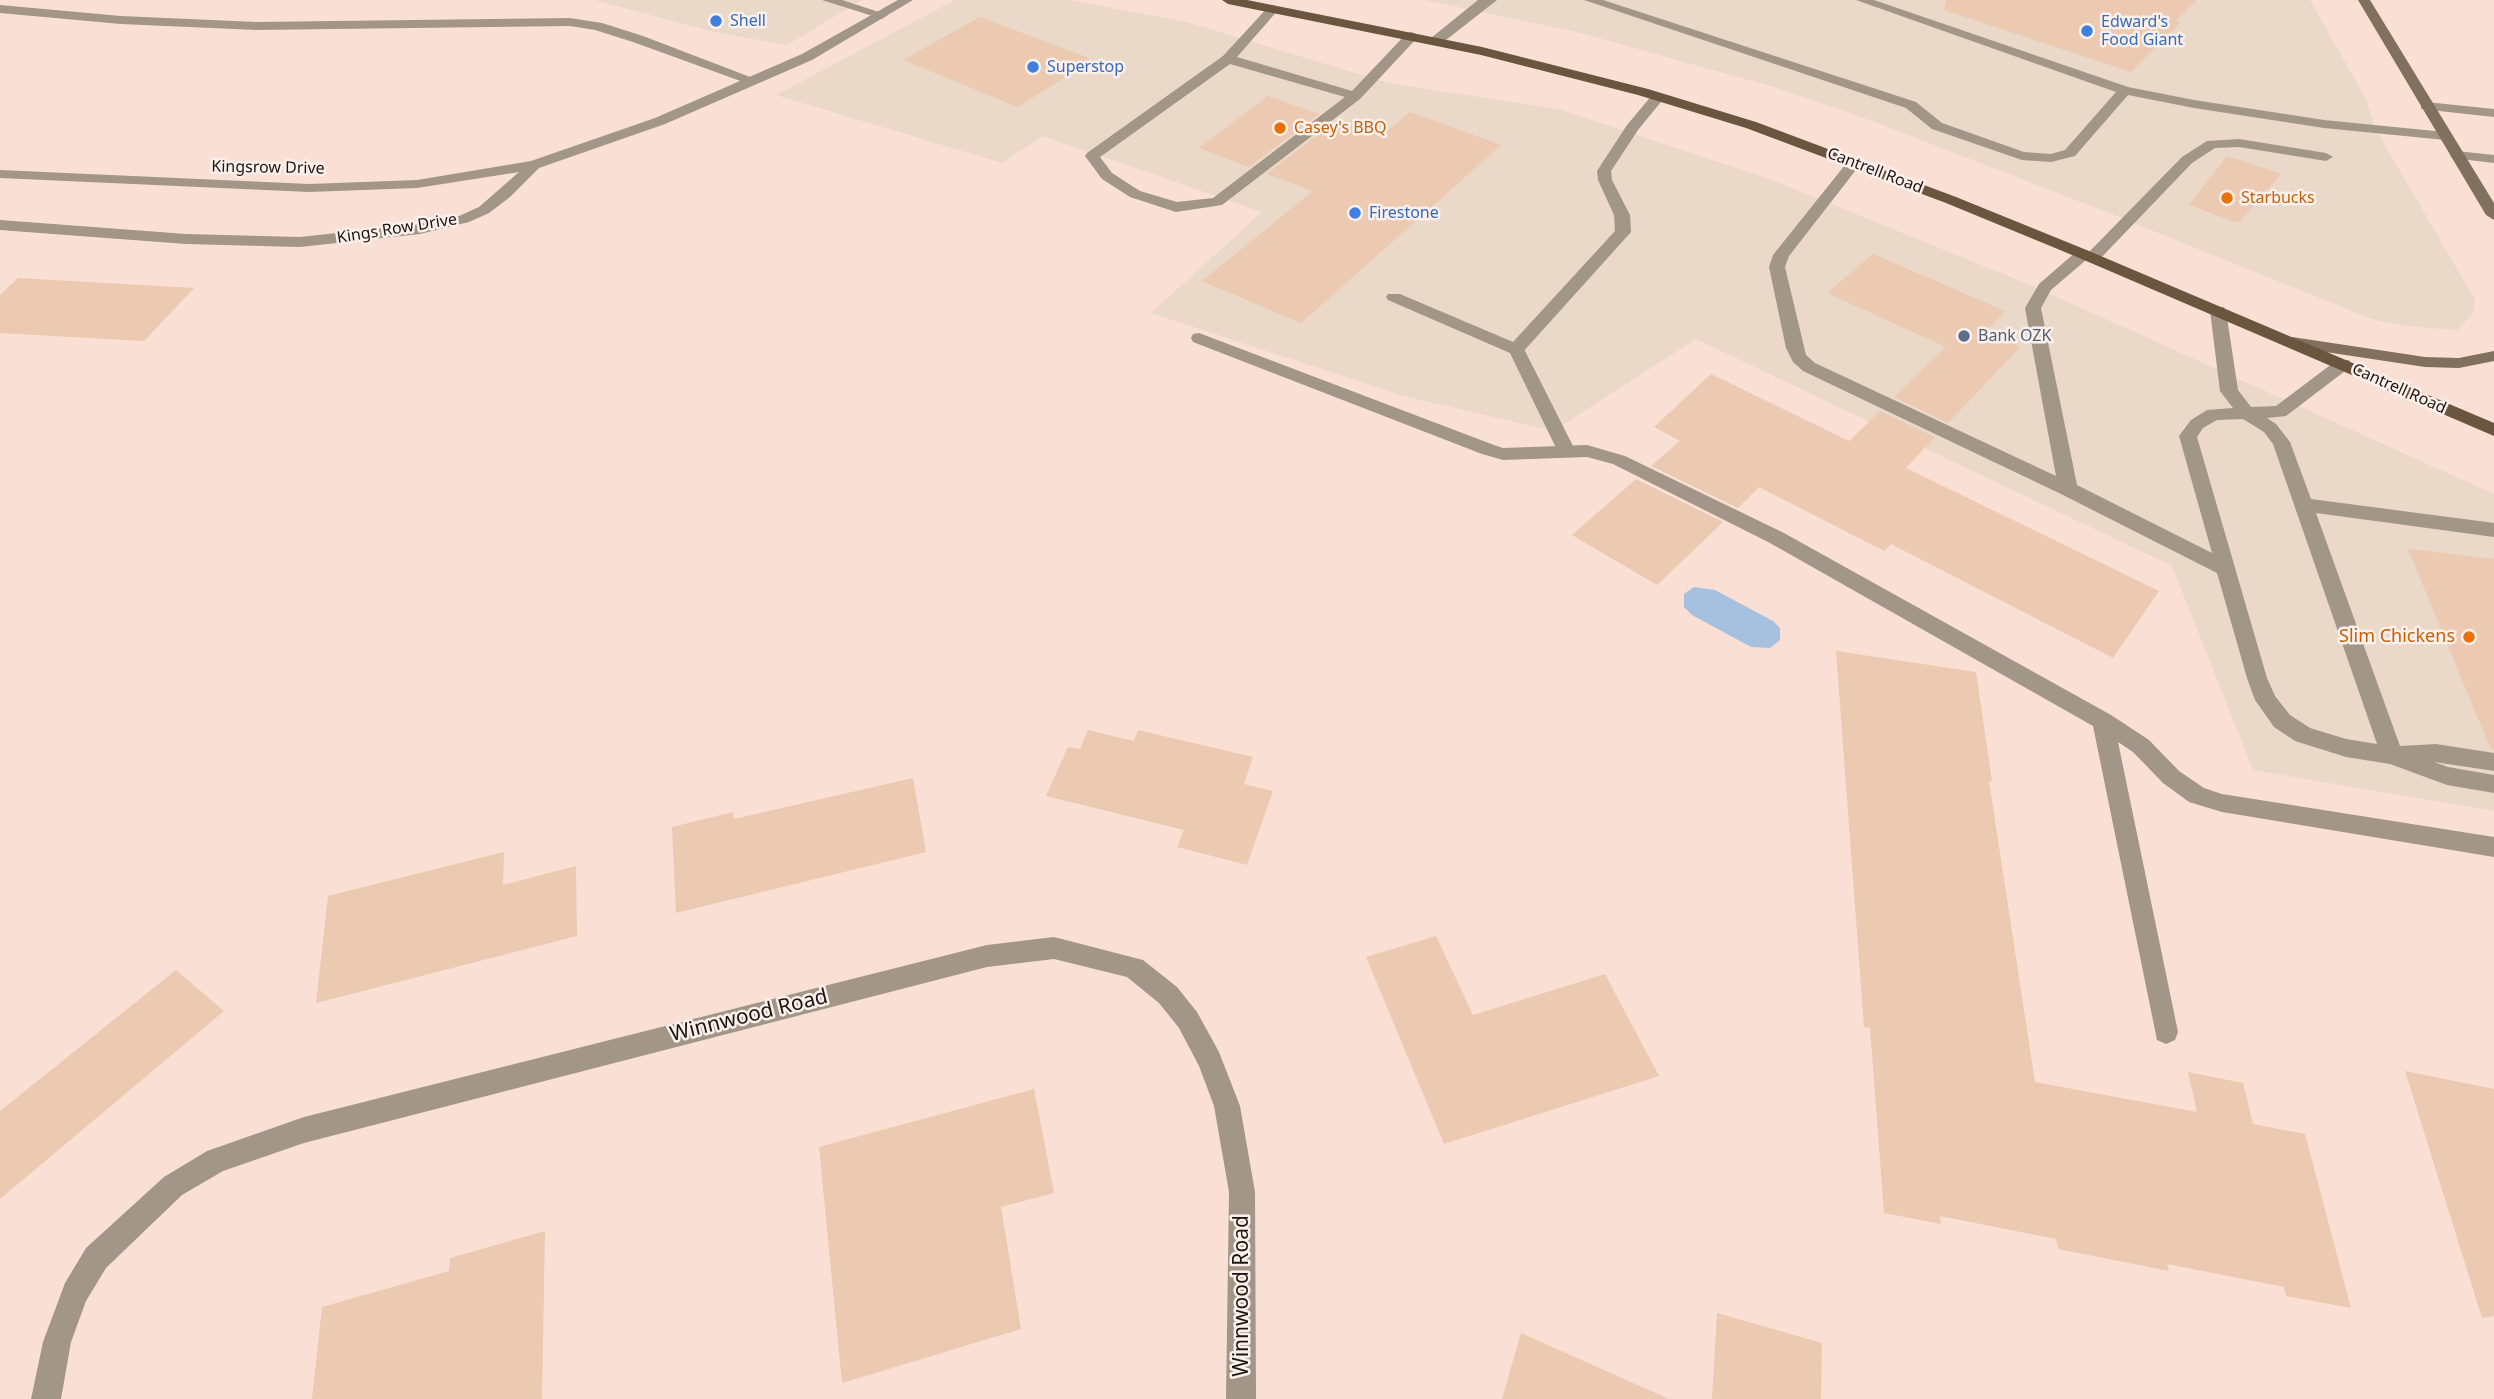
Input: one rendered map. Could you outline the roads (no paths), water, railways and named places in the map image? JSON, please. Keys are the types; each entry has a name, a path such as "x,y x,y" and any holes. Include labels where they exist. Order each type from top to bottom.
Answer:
{"main road":[{"name":"Cantrell Road","path":"1228,0 1436,41 1658,97 1751,125 2088,256 2494,430"},
{"path":"2364,0 2494,215"},
{"path":"2292,342 2425,362 2459,363 2494,356"}],"street":[{"path":"828,0 882,15"},
{"name":"Kings Row Drive","path":"0,225 255,242 353,237 420,229 464,219 484,210 505,194 534,165 660,121 807,57 907,0"},
{"path":"1436,41 1485,0 1491,0"},
{"path":"1590,0 1911,105 1937,126 2022,156 2051,158 2070,153 2126,90"},
{"path":"1862,0 2126,90 2311,122 2445,136"},
{"path":"0,9 121,20 257,26 570,22 597,26 638,39 751,80"},
{"path":"1273,9 1228,59 1093,156 1107,176 1135,194 1176,207 1217,202 1355,96 1412,36"},
{"path":"1228,59 1355,96"},
{"path":"1516,349 1623,232 1622,215 1605,180 1604,172 1632,128 1658,97"},
{"path":"2426,106 2494,113"},
{"path":"2068,489 2033,307 2045,288 2088,256 2187,160 2212,144 2239,143 2326,157"},
{"path":"2457,155 2494,159"},
{"path":"1854,163 1781,255 1777,267 1794,348 1800,358 1809,367 2068,489 2226,569"},
{"name":"Kingsrow Drive","path":"0,174 112,181 323,188 417,184 534,165"},
{"path":"1394,297 1516,349 1566,450"},
{"path":"2218,311 2229,391 2246,413 2270,428 2281,442 2392,755 2447,776 2494,784"},
{"path":"1199,338 1488,450 1518,454 1587,451 1619,460 1777,538 2103,721 2141,746 2181,786 2222,803 2494,848"},
{"path":"2343,364 2288,408 2280,411 2213,414 2197,424 2188,436 2257,678 2266,700 2282,721 2304,735 2346,748 2392,755 2436,753 2494,762"},
{"path":"2303,505 2494,530"},
{"path":"2103,721 2166,1032"},
{"name":"Winnwood Road","path":"46,1399 57,1342 75,1293 96,1258 164,1194 216,1160 304,1130 973,959 1054,948 1134,968 1168,995 1188,1020 1210,1061 1227,1106 1242,1192 1241,1399"}],"water":[{"path":"1694,587 1715,590 1773,621 1780,628 1780,640 1770,648 1751,647 1692,615 1684,607 1684,594"}],"place":[{"name":"Shell","path":"716,21"},
{"name":"Edward's Food Giant","path":"2087,31"},
{"name":"Superstop","path":"1033,67"},
{"name":"Casey's BBQ","path":"1280,128"},
{"name":"Starbucks","path":"2227,198"},
{"name":"Firestone","path":"1355,213"},
{"name":"Bank OZK","path":"1964,336"},
{"name":"Slim Chickens","path":"2469,637"}]}
